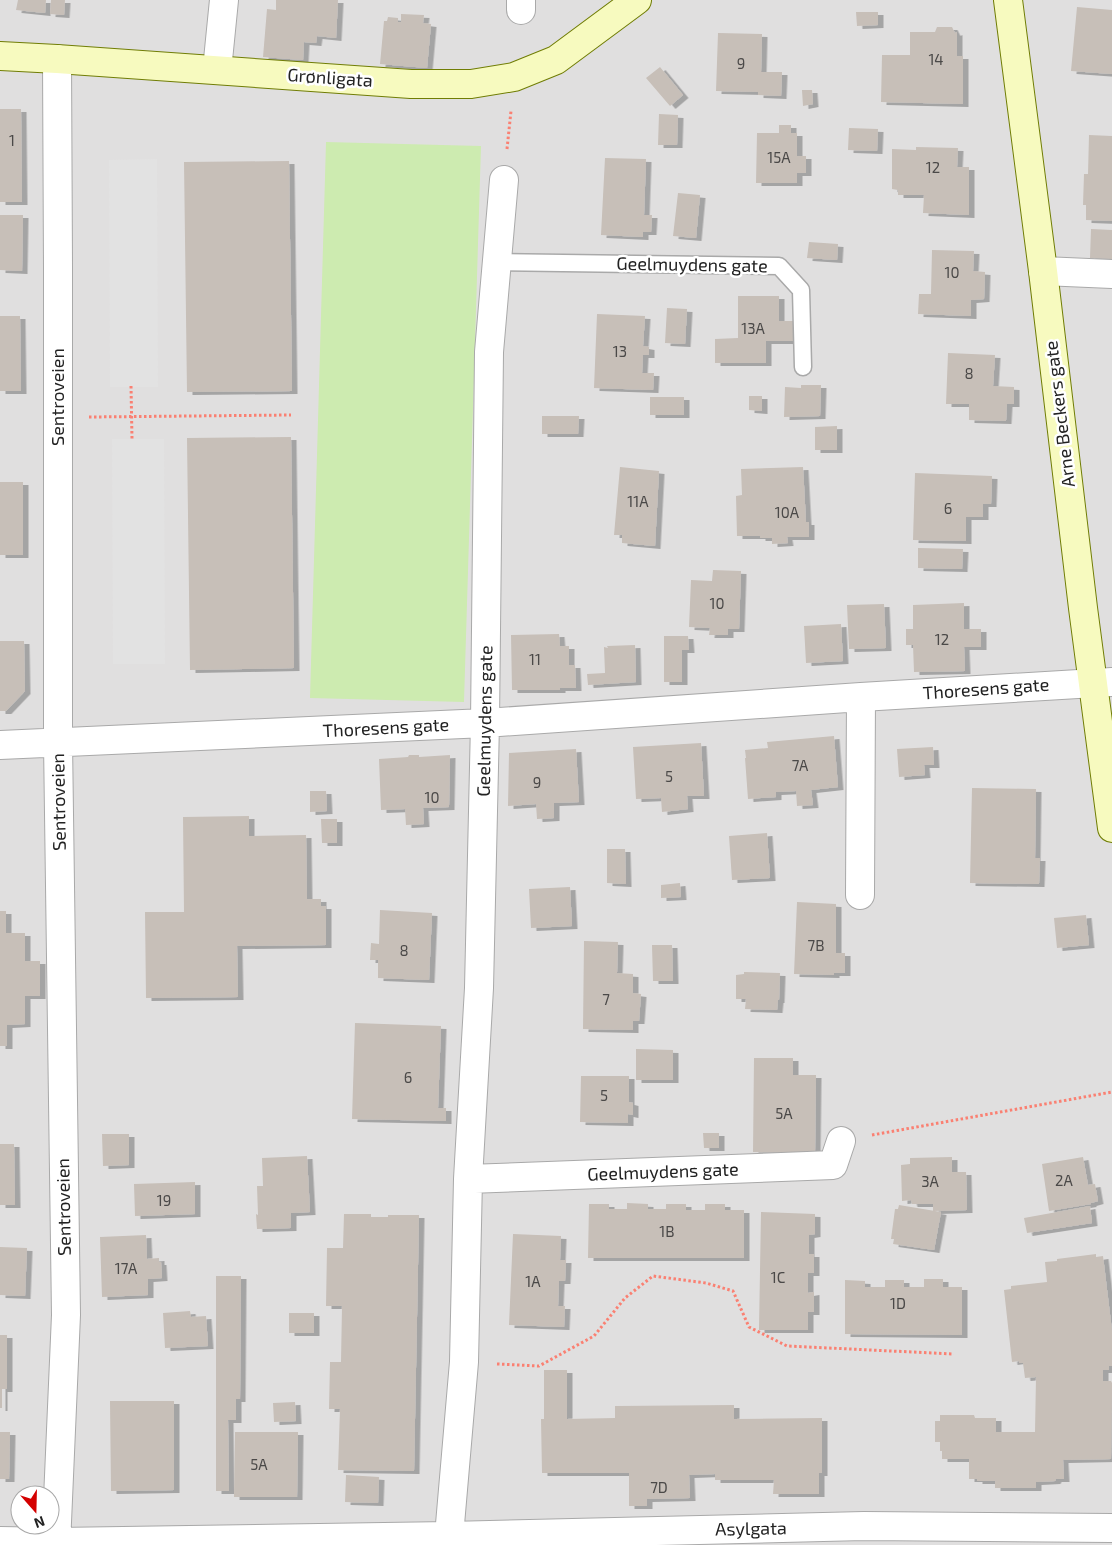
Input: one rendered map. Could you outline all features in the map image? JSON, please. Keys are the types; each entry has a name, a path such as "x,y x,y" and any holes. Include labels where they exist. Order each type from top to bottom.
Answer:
{"main road":[{"name":"Grønligata","path":"0,56 411,84 471,84 514,77 556,60 637,0"},
{"name":"Arne Beckers gate","path":"1008,0 1043,271 1102,682 1112,828"}],"street":[{"path":"217,70 224,0"},
{"name":"Sentroveien","path":"56,1544 66,1315 58,742 57,59"},
{"name":"Geelmuydens gate","path":"451,1541 464,1362 468,1180 479,988 490,352 504,180"},
{"path":"1043,271 1112,274"},
{"name":"Thoresens gate","path":"0,744 485,723 1102,682"},
{"path":"860,895 861,697"},
{"name":"Geelmuydens gate","path":"468,1180 833,1165 841,1141"},
{"name":"Asylgata","path":"0,1541 56,1544 451,1541 867,1536 1112,1528"}],"lane":[{"name":"Geelmuydens gate","path":"497,262 779,266 801,290 803,367"}],"path":[{"path":"131,386 132,439"},
{"path":"58,417 291,415"},
{"path":"841,1141 1112,1092"},
{"path":"464,1362 539,1366 594,1336 625,1298 653,1276 706,1283 733,1291 750,1327 786,1346 954,1354"}],"shaded area":[{"path":"0,0 1112,0 1112,1545 0,1545"},
{"path":"157,159 158,387 110,387 109,160"},
{"path":"112,439 164,439 165,664 113,664"}],"green space":[{"path":"326,142 481,146 464,702 310,698"}],"building":[{"path":"18,0 46,0 45,13 16,10"},
{"path":"51,0 65,0 64,15 50,14"},
{"path":"276,0 338,0 336,38 317,36 316,43 304,42 303,60 263,57 267,9 276,10"},
{"path":"1077,7 1112,10 1112,74 1071,71"},
{"path":"856,12 878,12 878,25 857,26"},
{"path":"401,14 424,15 423,23 431,24 427,68 380,64 384,21 387,21 388,17 398,18 398,22 401,22"},
{"path":"937,27 952,27 955,33 957,32 957,56 963,56 963,104 881,102 882,55 910,55 910,32 935,32"},
{"path":"718,33 762,34 761,72 782,72 781,96 758,95 758,92 716,91"},
{"path":"660,67 683,95 670,106 646,78"},
{"path":"802,90 812,90 813,104 803,106"},
{"path":"0,109 21,109 22,202 0,202"},
{"path":"659,114 678,115 677,145 658,145"},
{"path":"779,125 791,125 791,133 797,133 797,156 806,156 806,173 797,173 797,183 756,183 757,133 779,133"},
{"path":"849,128 878,129 877,151 848,150"},
{"path":"1089,135 1112,136 1112,221 1086,220 1086,205 1083,205 1084,174 1088,174"},
{"path":"916,147 958,148 957,167 969,167 969,215 923,213 924,195 898,195 898,190 892,189 892,149 916,150"},
{"path":"605,158 646,159 644,215 652,215 651,232 643,232 643,237 601,235"},
{"path":"289,161 292,391 187,392 184,162"},
{"path":"678,193 700,195 696,238 673,236"},
{"path":"0,215 23,215 22,271 0,270"},
{"path":"1091,229 1112,230 1112,259 1090,258"},
{"path":"809,242 838,244 837,260 807,258"},
{"path":"932,250 974,251 973,271 985,272 984,299 971,300 971,316 918,314 919,294 931,294"},
{"path":"738,296 779,296 779,321 799,321 799,341 766,341 766,363 715,363 715,339 738,338"},
{"path":"667,308 687,309 685,344 665,343"},
{"path":"597,314 645,316 643,346 649,347 649,355 643,355 642,373 654,373 653,390 594,388"},
{"path":"0,316 20,316 21,391 0,391"},
{"path":"948,353 995,355 993,386 1014,387 1014,404 1007,404 1006,421 969,420 969,404 946,404"},
{"path":"801,385 821,385 820,416 784,417 785,387 801,388"},
{"path":"749,396 762,396 762,411 749,410"},
{"path":"650,397 684,397 684,415 650,415"},
{"path":"542,416 579,416 578,434 542,434"},
{"path":"837,426 837,450 815,450 815,427"},
{"path":"291,437 294,668 190,670 187,438"},
{"path":"620,467 659,471 655,546 622,543 622,535 614,535"},
{"path":"803,467 806,522 809,522 809,537 787,537 788,543 772,544 772,538 737,536 736,496 742,495 741,469"},
{"path":"915,473 992,476 991,504 983,504 983,517 966,517 966,541 913,540"},
{"path":"0,482 23,482 23,555 0,555"},
{"path":"918,548 963,549 962,569 918,568"},
{"path":"713,570 741,571 739,629 728,629 728,635 709,635 710,628 689,627 691,580 712,581"},
{"path":"964,603 964,629 981,629 981,647 964,647 965,671 914,672 913,645 906,645 906,629 913,629 913,605"},
{"path":"884,604 886,648 849,649 847,605"},
{"path":"841,624 843,661 806,663 804,626"},
{"path":"559,634 560,646 569,646 569,665 575,665 576,688 512,690 511,635"},
{"path":"664,636 688,636 689,650 682,650 682,682 664,682"},
{"path":"0,641 24,641 25,691 6,711 0,711"},
{"path":"635,645 636,682 588,685 587,674 605,673 604,647"},
{"path":"834,736 838,787 811,790 813,805 797,806 796,791 776,792 776,797 748,799 745,750 768,748 767,742"},
{"path":"701,743 704,796 687,796 688,809 662,812 661,798 636,799 633,747"},
{"path":"933,747 934,765 924,765 925,775 899,777 897,749"},
{"path":"576,749 579,802 554,803 554,818 537,819 536,804 508,806 509,753"},
{"path":"409,755 419,755 419,757 450,755 449,807 423,808 424,824 406,825 405,809 381,810 379,759 408,757"},
{"path":"972,788 1036,789 1035,858 1040,858 1039,884 970,883"},
{"path":"310,791 326,791 327,811 310,812"},
{"path":"249,816 249,836 306,835 307,899 321,899 321,906 326,906 326,945 237,946 238,997 146,998 145,912 184,912 183,817"},
{"path":"321,819 337,819 337,843 322,843"},
{"path":"767,833 770,878 732,880 729,836"},
{"path":"607,849 625,849 626,884 607,883"},
{"path":"680,883 681,897 661,898 661,885"},
{"path":"570,887 572,926 531,928 529,889"},
{"path":"797,902 836,904 836,953 845,953 845,973 834,973 834,975 794,974"},
{"path":"380,910 432,913 429,980 378,978 378,960 370,960 371,943 379,944"},
{"path":"0,911 6,911 6,933 25,933 25,961 40,961 40,996 25,996 25,1024 7,1025 7,1046 0,1046"},
{"path":"1086,915 1089,945 1057,948 1054,918"},
{"path":"584,941 618,942 617,973 633,974 633,993 641,994 639,1021 633,1021 633,1030 583,1029"},
{"path":"652,945 672,945 673,981 653,981"},
{"path":"744,972 780,973 777,1010 745,1009 746,999 736,999 736,975 744,974"},
{"path":"355,1023 441,1026 438,1108 446,1108 446,1121 352,1119"},
{"path":"636,1049 673,1050 673,1080 636,1080"},
{"path":"754,1058 793,1058 793,1075 816,1075 815,1153 753,1152"},
{"path":"581,1076 629,1076 629,1102 633,1103 633,1115 628,1114 628,1123 580,1122"},
{"path":"703,1133 719,1133 719,1148 704,1148"},
{"path":"102,1134 129,1134 129,1165 103,1166"},
{"path":"0,1144 14,1144 15,1205 0,1205"},
{"path":"307,1156 310,1212 291,1213 291,1228 257,1229 257,1186 263,1186 262,1158"},
{"path":"952,1157 952,1172 966,1172 967,1210 933,1211 933,1204 912,1204 911,1200 902,1201 901,1165 910,1164 910,1158"},
{"path":"1083,1157 1088,1185 1095,1184 1098,1201 1091,1204 1049,1211 1042,1164"},
{"path":"195,1182 195,1214 135,1216 134,1184"},
{"path":"627,1203 648,1204 648,1209 666,1209 666,1204 686,1204 686,1210 705,1210 705,1204 725,1204 725,1210 744,1210 744,1258 588,1258 589,1204 609,1204 609,1209 627,1209"},
{"path":"899,1205 941,1212 934,1250 893,1244 894,1239 891,1239 895,1209 898,1209"},
{"path":"1090,1206 1092,1223 1027,1233 1024,1218"},
{"path":"761,1212 815,1214 815,1234 809,1235 809,1254 814,1254 814,1273 808,1273 808,1293 814,1292 814,1312 808,1312 808,1330 759,1330"},
{"path":"344,1214 371,1214 371,1217 419,1215 414,1471 338,1470 340,1409 329,1409 330,1362 341,1362 342,1306 326,1306 327,1248 343,1248"},
{"path":"513,1234 561,1236 560,1260 566,1260 565,1281 559,1281 558,1306 565,1306 564,1327 509,1325"},
{"path":"146,1235 147,1259 159,1258 162,1278 148,1279 148,1295 102,1297 100,1237"},
{"path":"0,1247 27,1248 25,1296 0,1295"},
{"path":"1096,1254 1096,1257 1103,1256 1112,1331 1112,1366 1109,1366 1109,1370 1103,1370 1103,1381 1111,1381 1112,1383 1111,1459 1063,1460 1064,1479 1036,1482 1036,1488 995,1488 995,1481 969,1479 969,1459 942,1459 940,1442 935,1442 935,1421 940,1421 940,1415 974,1415 975,1418 996,1418 996,1432 1035,1432 1036,1377 1025,1378 1023,1363 1019,1363 1019,1361 1012,1362 1004,1290 1011,1289 1011,1286 1047,1282 1045,1262"},
{"path":"216,1276 241,1276 240,1399 236,1399 236,1420 228,1420 229,1491 216,1491"},
{"path":"924,1279 943,1279 943,1287 962,1287 962,1335 845,1334 845,1280 865,1281 865,1287 885,1287 885,1280 904,1280 904,1287 924,1287"},
{"path":"190,1311 191,1317 206,1316 208,1346 165,1348 163,1313"},
{"path":"289,1313 314,1313 314,1333 289,1333"},
{"path":"0,1335 7,1335 7,1389 2,1389 2,1408 0,1408"},
{"path":"544,1370 567,1370 567,1419 615,1418 615,1406 734,1405 734,1419 822,1418 822,1473 819,1473 819,1494 773,1494 774,1480 715,1480 715,1474 689,1475 690,1498 647,1499 647,1506 629,1506 629,1473 542,1473 541,1419 544,1419"},
{"path":"110,1401 174,1401 174,1490 111,1491"},
{"path":"295,1402 296,1421 274,1422 273,1403"},
{"path":"0,1432 10,1432 9,1479 0,1479"},
{"path":"235,1432 298,1432 297,1497 234,1497"},
{"path":"346,1475 379,1477 378,1503 345,1502"}]}
